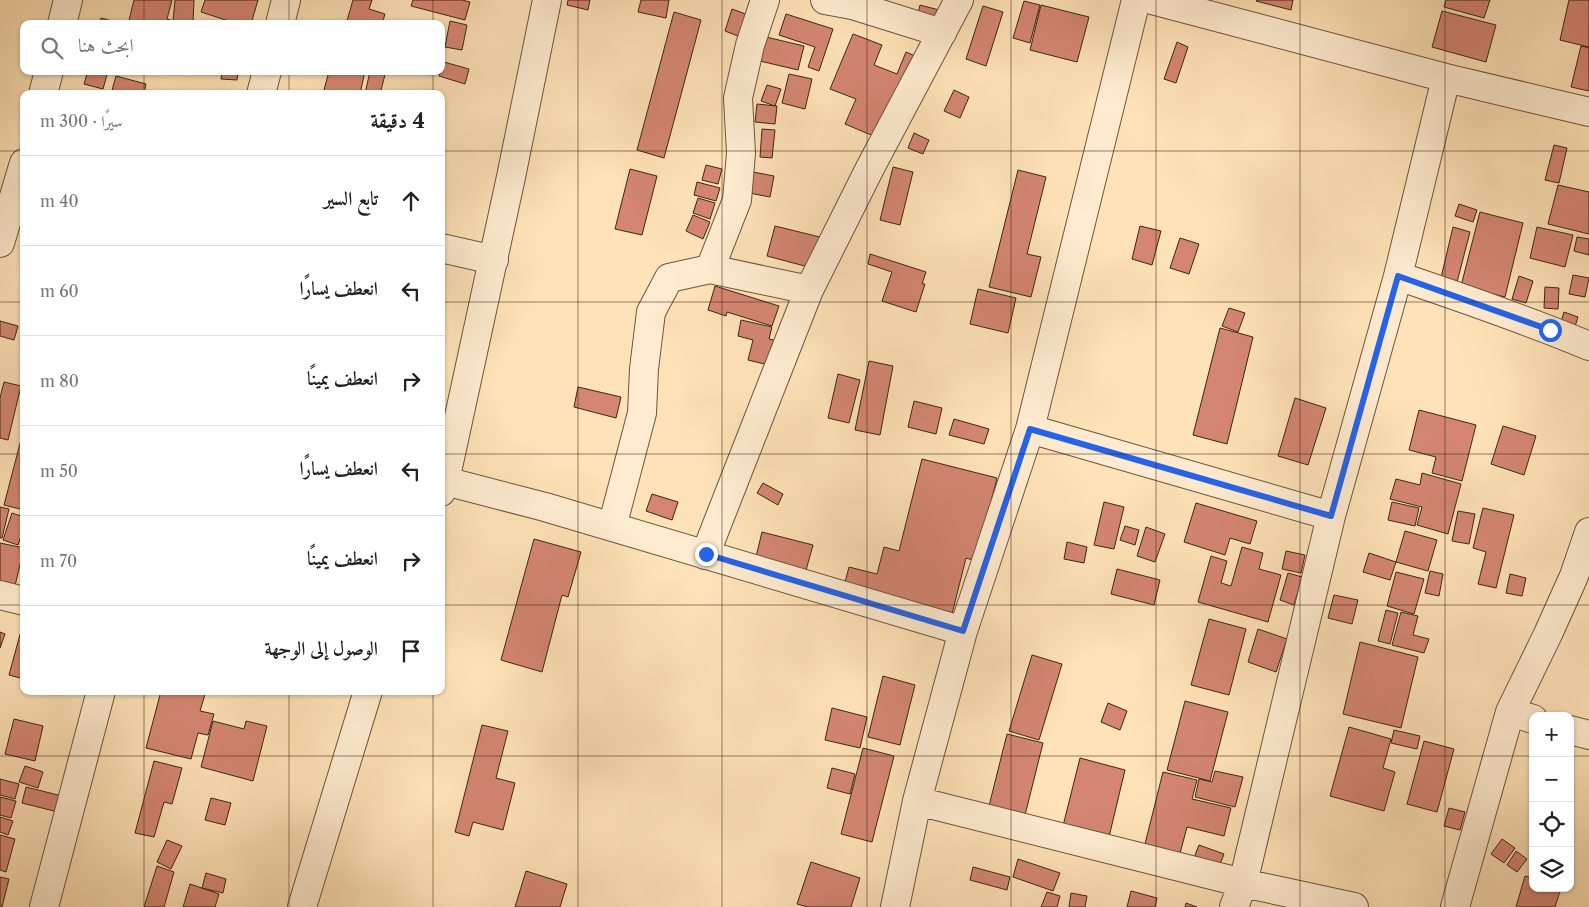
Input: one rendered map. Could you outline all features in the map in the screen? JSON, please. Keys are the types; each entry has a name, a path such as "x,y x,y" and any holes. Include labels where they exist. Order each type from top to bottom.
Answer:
{"street":[{"path":"63,20 68,0"},
{"path":"281,20 286,0"},
{"path":"445,477 494,260 538,52 547,0"},
{"path":"710,269 737,200 741,153 738,98 750,45 765,0"},
{"path":"825,0 942,32"},
{"path":"706,554 809,290 870,168 959,0"},
{"path":"895,907 917,801 963,631 1030,429 1136,0"},
{"path":"1152,0 1446,78 1589,112"},
{"path":"44,90 48,75"},
{"path":"262,90 266,75"},
{"path":"1238,895 1331,516 1398,276 1446,78"},
{"path":"0,242 20,176"},
{"path":"445,249 494,260"},
{"path":"612,527 642,413 644,370 651,312 669,278 710,269 809,290"},
{"path":"1398,276 1499,311 1589,346"},
{"path":"1030,429 1331,516"},
{"path":"445,486 545,507 963,631"},
{"path":"1455,907 1521,715 1589,532"},
{"path":"0,595 20,600"},
{"path":"44,907 100,695"},
{"path":"302,907 364,695"},
{"path":"1574,731 1589,735"},
{"path":"917,801 1238,895 1354,907"}],"building":[{"path":"134,0 172,0 167,19 170,20 129,20"},
{"path":"175,0 194,0 193,20 173,20"},
{"path":"205,0 258,0 252,20 226,20 201,12"},
{"path":"353,0 372,0 369,9 385,14 383,20 347,20"},
{"path":"413,0 462,0 470,2 465,20 411,6"},
{"path":"568,0 590,0 588,10 567,5"},
{"path":"641,0 669,0 666,18 638,12"},
{"path":"1257,0 1293,0 1291,10"},
{"path":"1446,0 1490,0 1484,18 1444,7"},
{"path":"1569,0 1589,0 1589,47 1560,40"},
{"path":"1024,1 1040,5 1030,43 1013,38"},
{"path":"920,5 939,10 934,31 915,26"},
{"path":"1041,5 1089,17 1077,62 1030,50"},
{"path":"983,6 1003,12 986,66 966,59"},
{"path":"732,9 751,16 743,38 725,31"},
{"path":"1442,11 1496,25 1486,62 1432,47"},
{"path":"674,12 701,20 664,158 637,150"},
{"path":"786,14 833,29 819,71 808,67 815,47 779,35"},
{"path":"450,21 467,25 462,50 445,47"},
{"path":"853,34 882,45 874,65 897,74 906,52 924,60 890,143 845,124 856,99 830,89"},
{"path":"766,37 804,46 798,70 760,61"},
{"path":"1177,42 1188,47 1176,83 1164,79"},
{"path":"1581,46 1589,48 1589,91 1571,87"},
{"path":"445,62 469,69 465,84 439,76 445,75"},
{"path":"789,74 812,79 805,109 782,103"},
{"path":"87,75 107,75 103,89 84,84"},
{"path":"222,75 238,75 237,80 221,79"},
{"path":"328,75 364,75 361,90 324,90"},
{"path":"369,75 385,75 381,90 366,90"},
{"path":"116,76 146,84 145,90 112,90"},
{"path":"767,85 781,89 775,106 761,101"},
{"path":"954,90 969,97 960,118 944,111"},
{"path":"757,104 777,106 775,124 755,122"},
{"path":"762,129 775,130 772,158 760,157"},
{"path":"914,133 929,140 923,154 908,148"},
{"path":"1554,145 1567,148 1559,183 1545,180"},
{"path":"706,165 722,169 718,184 702,180"},
{"path":"893,167 913,172 900,225 880,220"},
{"path":"630,169 657,176 642,235 615,229"},
{"path":"1018,170 1046,177 1027,254 1041,257 1031,297 989,287"},
{"path":"748,171 774,176 770,197 744,192"},
{"path":"697,182 720,188 716,201 694,195"},
{"path":"1558,185 1589,192 1589,234 1548,224"},
{"path":"698,198 715,203 710,219 693,213"},
{"path":"1459,204 1477,210 1473,222 1455,216"},
{"path":"1480,212 1523,223 1505,297 1461,286"},
{"path":"693,215 710,222 703,239 686,231"},
{"path":"775,226 824,238 816,269 767,256"},
{"path":"1140,226 1161,231 1152,265 1132,259"},
{"path":"1453,227 1470,232 1456,286 1440,282"},
{"path":"1537,227 1573,235 1565,267 1530,258"},
{"path":"1577,237 1589,239 1589,255 1574,251"},
{"path":"1180,238 1199,244 1189,274 1170,268"},
{"path":"870,254 926,272 922,284 925,284 916,312 882,301 892,272 868,264"},
{"path":"1573,275 1589,278 1585,297 1569,294"},
{"path":"1519,276 1533,281 1526,303 1512,299"},
{"path":"715,286 779,306 772,326 727,312 726,316 708,310"},
{"path":"1545,287 1559,288 1558,309 1544,308"},
{"path":"978,289 1016,298 1008,333 970,324"},
{"path":"1229,308 1245,313 1238,332 1222,326"},
{"path":"1564,312 1578,317 1572,336 1558,331"},
{"path":"741,320 772,327 769,339 791,344 785,369 748,360 753,340 738,336"},
{"path":"0,321 18,326 14,340 0,336"},
{"path":"1220,328 1253,337 1227,444 1193,435"},
{"path":"869,361 893,366 880,435 855,430"},
{"path":"838,374 860,380 849,423 828,418"},
{"path":"4,382 20,386 8,440 0,438 0,398"},
{"path":"578,387 621,397 616,418 574,407"},
{"path":"1295,398 1326,408 1308,465 1278,456"},
{"path":"914,401 942,408 936,434 908,427"},
{"path":"1419,410 1476,425 1462,481 1432,473 1436,457 1409,450"},
{"path":"954,419 989,429 984,444 949,435"},
{"path":"1503,426 1536,436 1524,475 1491,464"},
{"path":"20,444 20,509 4,505"},
{"path":"922,459 997,478 976,561 966,558 950,622 842,594 849,567 877,574 884,547 899,551"},
{"path":"1422,473 1461,484 1448,534 1417,525 1422,507 1390,499 1396,479 1420,485"},
{"path":"763,483 783,494 778,505 757,493"},
{"path":"652,494 678,502 672,520 646,511"},
{"path":"1104,502 1124,507 1114,549 1094,545"},
{"path":"1392,502 1419,508 1415,526 1388,520"},
{"path":"1196,503 1257,521 1250,544 1230,538 1225,555 1184,542"},
{"path":"0,507 9,509 2,538 0,538"},
{"path":"1483,508 1514,515 1496,588 1478,584 1486,552 1473,548"},
{"path":"1458,511 1475,514 1469,544 1452,541"},
{"path":"12,513 20,516 20,539 18,545 3,540"},
{"path":"1125,526 1139,530 1135,545 1120,540"},
{"path":"1146,527 1165,534 1155,562 1137,556"},
{"path":"1405,531 1437,540 1428,571 1396,562"},
{"path":"762,532 813,545 805,574 755,561"},
{"path":"534,539 581,552 568,597 562,595 542,672 501,660"},
{"path":"1067,542 1087,547 1084,563 1064,559"},
{"path":"0,543 20,547 20,565 14,590 0,587"},
{"path":"1242,547 1263,553 1259,569 1281,575 1268,622 1198,602 1211,556 1227,561 1221,583 1231,586"},
{"path":"1286,551 1305,555 1301,573 1282,569"},
{"path":"1369,553 1396,562 1390,580 1363,572"},
{"path":"1117,569 1160,580 1154,605 1111,594"},
{"path":"1430,571 1443,574 1439,596 1425,593"},
{"path":"1396,572 1424,579 1414,614 1387,606"},
{"path":"1288,573 1302,577 1294,605 1280,600"},
{"path":"1510,574 1526,578 1522,596 1506,593"},
{"path":"1334,595 1358,600 1352,624 1328,618"},
{"path":"1386,610 1398,613 1390,644 1378,641"},
{"path":"1401,612 1418,616 1413,635 1429,639 1424,653 1392,645"},
{"path":"1209,619 1246,629 1229,695 1191,685"},
{"path":"1258,629 1287,639 1276,672 1248,662"},
{"path":"0,632 5,634 0,648"},
{"path":"20,635 20,678 9,675"},
{"path":"1360,642 1418,657 1401,728 1343,714"},
{"path":"1032,655 1062,664 1039,740 1009,731"},
{"path":"883,676 915,685 900,745 868,737"},
{"path":"160,695 205,695 200,711 214,714 208,735 198,733 191,759 146,748"},
{"path":"1185,701 1228,712 1210,781 1167,770"},
{"path":"1108,703 1127,711 1120,730 1101,722"},
{"path":"832,708 867,717 860,748 825,740"},
{"path":"14,719 43,726 35,761 5,754"},
{"path":"213,721 244,729 246,721 267,726 253,781 201,767"},
{"path":"482,725 508,731 496,778 515,783 503,830 473,822 469,836 455,832"},
{"path":"1349,727 1391,739 1383,768 1395,772 1384,811 1330,796"},
{"path":"1394,730 1420,736 1417,749 1391,743"},
{"path":"1007,734 1043,743 1023,823 987,814"},
{"path":"1424,741 1454,749 1437,812 1407,804"},
{"path":"863,748 894,756 872,842 841,834"},
{"path":"1080,758 1125,770 1108,841 1062,830"},
{"path":"154,761 182,768 172,804 164,802 154,837 135,833"},
{"path":"25,766 43,772 38,788 19,782"},
{"path":"832,768 855,774 850,794 827,788"},
{"path":"1215,771 1243,777 1235,807 1195,797 1199,779 1212,782"},
{"path":"1163,772 1197,780 1192,799 1231,808 1224,836 1187,827 1178,861 1143,852"},
{"path":"0,779 19,784 15,799 0,795"},
{"path":"26,787 62,796 58,812 22,803"},
{"path":"0,797 16,801 11,818 0,815"},
{"path":"211,798 231,803 225,825 205,820"},
{"path":"1449,808 1465,812 1460,830 1444,826"},
{"path":"0,817 13,821 8,835 0,832"},
{"path":"0,835 15,839 6,872 0,870"},
{"path":"1502,839 1515,848 1504,863 1491,854"},
{"path":"167,840 182,846 171,869 157,862"},
{"path":"1199,845 1224,854 1217,872 1192,863"},
{"path":"1516,851 1527,859 1517,872 1507,865"},
{"path":"1018,859 1060,873 1053,891 1013,877"},
{"path":"811,862 860,878 851,907 808,907 797,904"},
{"path":"157,866 174,872 164,907 144,907"},
{"path":"973,867 1010,877 1007,890 970,880"},
{"path":"526,871 567,884 560,907 515,907"},
{"path":"206,873 226,879 223,893 202,888"},
{"path":"1525,876 1529,877 1529,892 1560,892 1555,907 1516,907"},
{"path":"0,877 9,879 2,907 0,907"},
{"path":"190,884 219,894 215,907 183,907"},
{"path":"1131,891 1157,898 1155,907 1127,907"},
{"path":"1047,892 1060,896 1057,907 1041,907"},
{"path":"1071,893 1087,896 1085,907 1069,907"},
{"path":"1186,903 1197,907 1185,907"}],"route":[{"path":"706,554 963,631 1030,429 1331,516 1398,276 1473,301 1550,330"}]}
